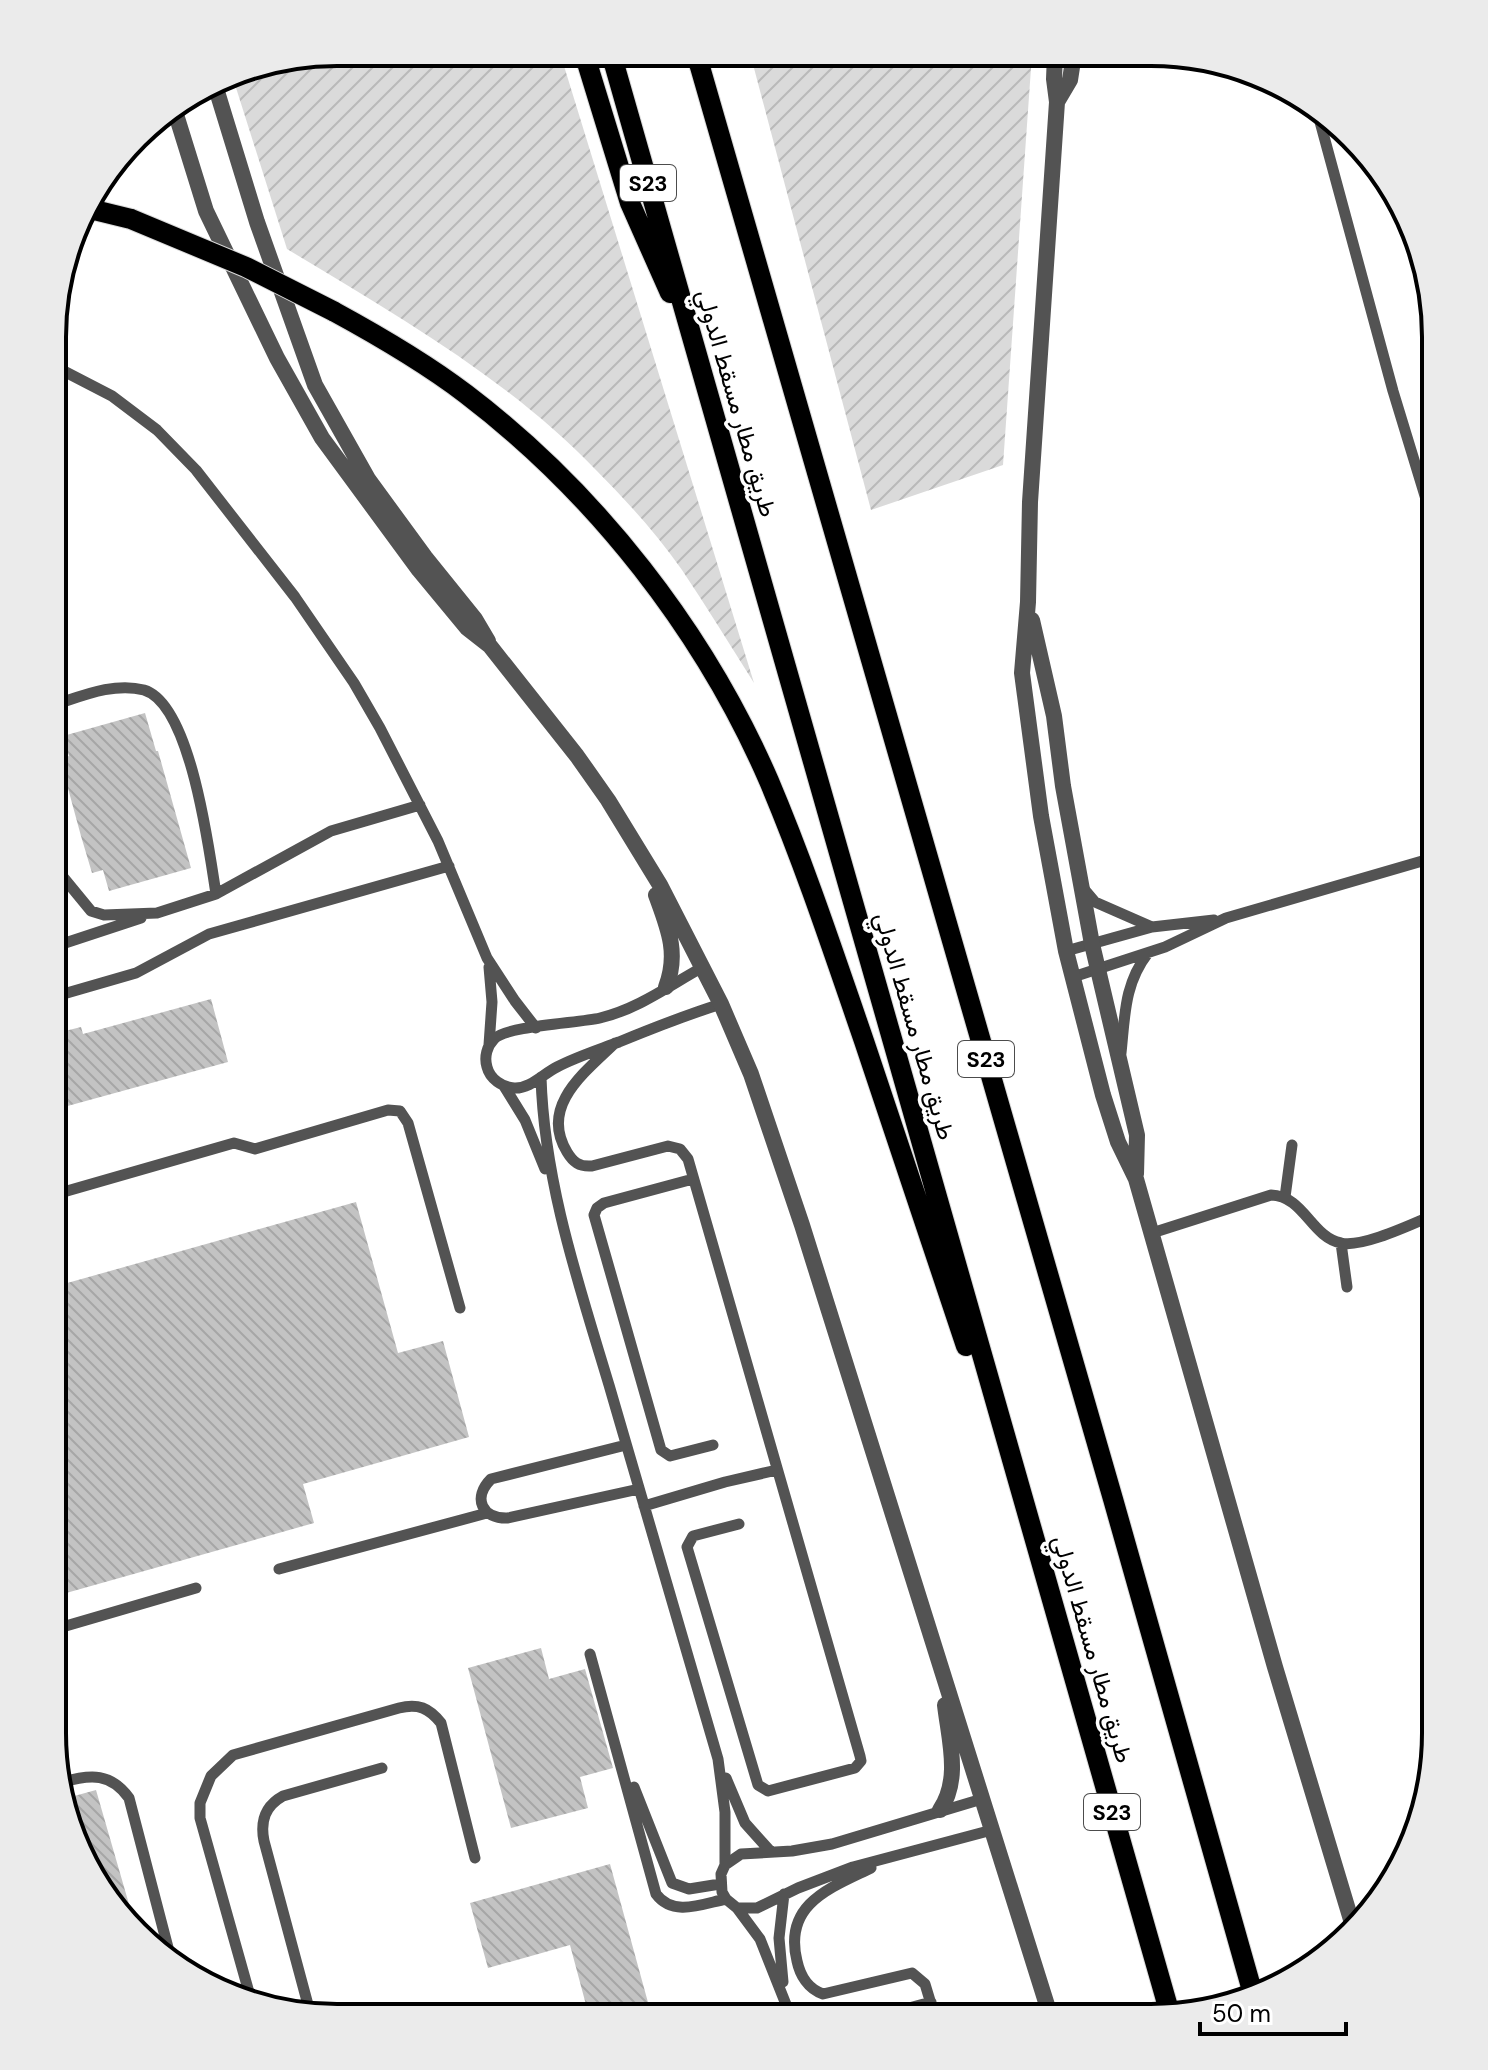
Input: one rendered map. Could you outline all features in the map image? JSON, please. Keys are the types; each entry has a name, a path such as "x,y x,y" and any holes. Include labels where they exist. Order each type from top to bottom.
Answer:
{"main road":[{"path":"588,66 641,232 661,279 684,313"},
{"name":"طريق مطار مسقط الدولي","path":"615,66 1167,2003"},
{"name":"S23","path":"702,66 1250,1985"},
{"path":"98,211 131,219 246,267 378,335 444,378 545,460 616,537 660,593 700,652 736,715 768,779 823,919 1055,1611"}],"street":[{"path":"1055,66 1057,102 1030,502 1028,602 1022,673 1043,829 1066,951 1107,1107 1118,1142 1136,1179 1275,1667 1350,1917"},
{"path":"1057,102 1070,80 1072,66"},
{"path":"218,94 257,222 315,385 368,479 475,619 490,646 577,756 636,845 721,1004 751,1074 802,1225 1047,2004"},
{"path":"177,119 206,211 262,329 322,438 419,570 467,628 490,646"},
{"path":"1028,602 1054,716 1063,786 1092,944 1137,1135 1136,1179"},
{"path":"636,845 673,946 666,987"},
{"path":"940,1810 947,1800 953,1776 941,1667"}],"lane":[{"path":"1321,127 1422,486"},
{"path":"66,371 88,381 135,412 196,470 325,639 373,717 420,805 487,958 536,1028"},
{"path":"66,702 117,687 146,691 160,701 177,730 198,787 216,894"},
{"path":"66,943 216,894 331,831 420,805"},
{"path":"1073,977 1148,953 1226,918 1422,861"},
{"path":"66,993 136,973 209,934 449,866"},
{"path":"66,881 91,911 104,915 157,913"},
{"path":"1082,886 1095,902 1152,927"},
{"path":"1066,951 1152,927 1226,918"},
{"path":"1120,1062 1129,986 1134,970 1148,953"},
{"path":"487,958 492,1002 487,1069 504,1086 525,1120 553,1183"},
{"path":"489,1045 496,1036 613,1014 646,1000 703,967"},
{"path":"504,1086 528,1086 562,1065 685,1015 721,1004"},
{"path":"615,1043 576,1080 561,1103 558,1125 563,1146 576,1164 586,1167 662,1147 674,1147 688,1159 860,1756 861,1761 855,1768 768,1791 758,1785 687,1547 693,1536 739,1524"},
{"path":"541,1077 545,1145 553,1183 718,1759 745,1823 771,1852"},
{"path":"66,1191 234,1143 260,1148 388,1110 400,1111 408,1123 460,1308"},
{"path":"1285,1197 1292,1145"},
{"path":"693,1179 604,1203 594,1215 661,1450 670,1456 713,1445"},
{"path":"1152,1233 1265,1196 1285,1197 1328,1236 1341,1243 1387,1234 1421,1220"},
{"path":"1341,1243 1347,1287"},
{"path":"626,1445 491,1479 484,1486 482,1505 487,1513 497,1519 508,1518 639,1489"},
{"path":"644,1506 777,1470"},
{"path":"279,1569 487,1513"},
{"path":"66,1626 196,1588"},
{"path":"590,1654 656,1894 666,1904 680,1908 726,1899"},
{"path":"248,1989 200,1818 200,1803 211,1776 233,1755 399,1708 411,1705 423,1707 441,1723 475,1858"},
{"path":"614,1738 669,1878 683,1889 720,1884"},
{"path":"718,1759 725,1812 725,1865 720,1884 726,1899 737,1908 760,1939 787,2003"},
{"path":"307,2002 264,1841 263,1818 270,1805 283,1796 382,1768"},
{"path":"70,1780 86,1775 99,1776 111,1780 129,1798 167,1943"},
{"path":"725,1865 741,1854 832,1844 982,1799"},
{"path":"737,1908 757,1908 853,1867 992,1830"},
{"path":"896,1855 820,1893 809,1904 795,1932 797,1960 808,1984 823,1994 912,1973 925,1984 931,2002 924,2004"},
{"path":"784,1894 779,1938 787,2003"}],"shaded area":[{"path":"564,66 754,683 662,543 560,435 448,349 287,249 236,86 267,75 302,68"},
{"path":"753,66 1031,66 1003,465 871,510"}],"building":[{"path":"145,713 191,868 109,891 103,870 92,873 66,781 66,757 69,756 66,735"},
{"path":"211,999 228,1062 66,1106 66,1031 81,1027 83,1034"},
{"path":"356,1202 398,1353 443,1341 469,1437 303,1484 314,1523 66,1593 66,1283"},
{"path":"541,1648 549,1679 585,1669 613,1768 580,1777 588,1808 511,1828 468,1668"},
{"path":"96,1790 130,1908 94,1853 74,1796"},
{"path":"610,1864 648,2004 586,2004 570,1945 488,1968 470,1903"}]}
